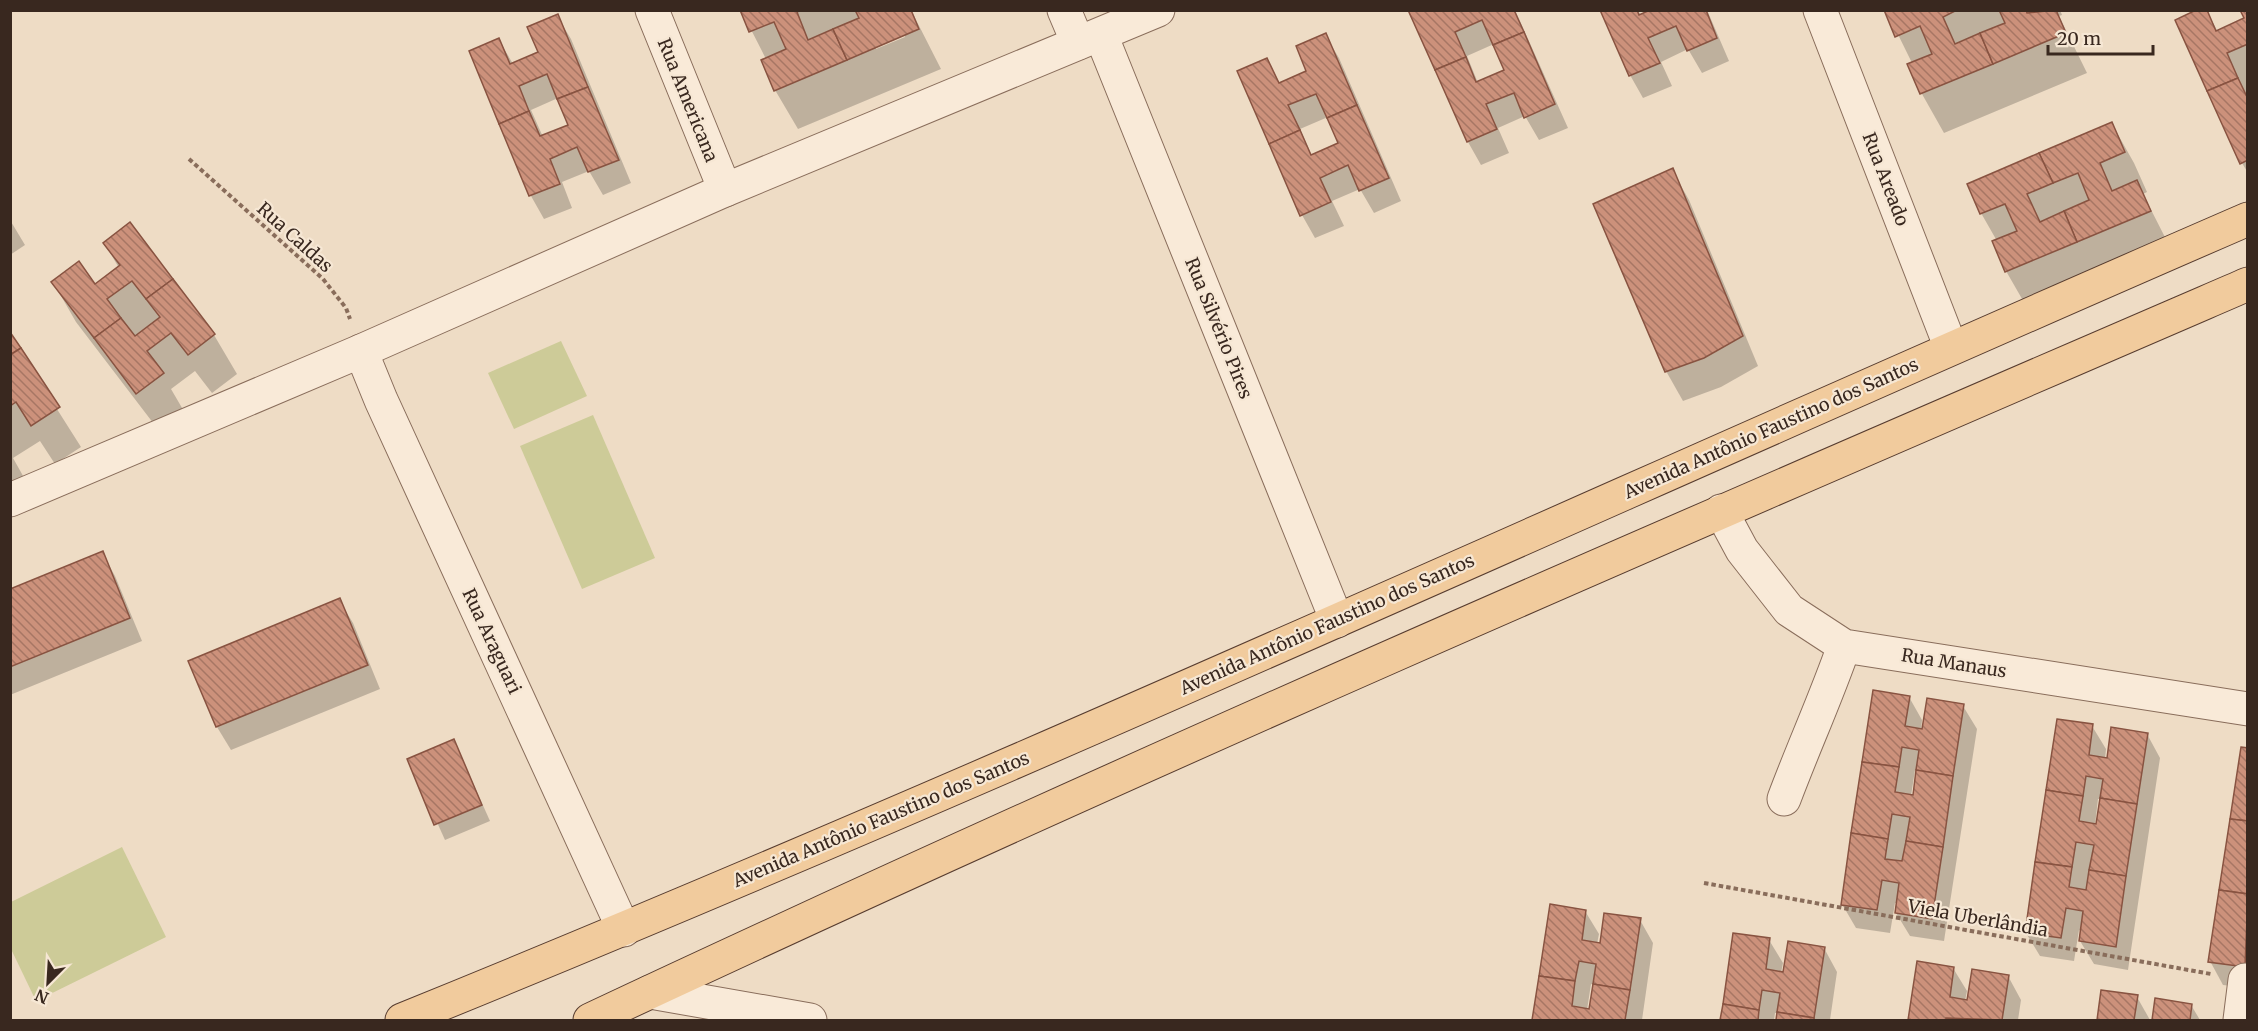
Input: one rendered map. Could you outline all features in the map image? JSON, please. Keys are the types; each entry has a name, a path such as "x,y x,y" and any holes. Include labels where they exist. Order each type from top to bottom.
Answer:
{"main road":[{"name":"Avenida Antônio Faustino dos Santos","path":"402,1020 624,930 1337,621 2247,219"},
{"path":"590,1020 1160,758 1721,511 2247,284"}],"street":[{"name":"Rua Americana","path":"652,10 725,190"},
{"name":"Rua Silvério Pires","path":"1064,10 1090,39 1337,621"},
{"path":"10,500 361,351 725,190 1158,10"},
{"name":"Rua Areado","path":"1820,10 1951,348"},
{"name":"Rua Araguari","path":"361,351 381,400 624,930"},
{"name":"Rua Manaus","path":"1721,511 1742,550 1789,610 1844,646 2247,709"},
{"path":"1784,799 1800,756 1822,709 1844,646"},
{"path":"2240,1020 2245,980"},
{"path":"650,992 810,1020"}],"path":[{"name":"Rua Caldas","path":"189,159 323,279 346,308 361,351"},
{"name":"Viela Uberlândia","path":"1704,883 2245,980"}],"shaded area":[{"path":"561,341 587,396 514,429 488,373"},
{"path":"593,415 655,558 582,589 520,446"},
{"path":"122,847 166,937 36,1001 11,949 11,902"}],"building":[{"path":"740,10 801,10 797,12 808,40 833,29 847,60 774,91 761,60 786,49 774,22 749,32"},
{"path":"855,10 911,10 919,29 847,60 833,29 859,18"},
{"path":"1408,10 1514,10 1524,32 1493,45 1482,20 1455,32 1466,57 1435,70"},
{"path":"1600,10 1637,10 1639,15 1650,10 1706,10 1717,38 1687,51 1676,26 1648,38 1660,63 1629,76"},
{"path":"1884,10 1957,10 1943,17 1955,44 1980,33 1993,64 1920,94 1907,64 1932,54 1920,26 1895,37"},
{"path":"1999,10 2026,10 2027,13 2056,10 2066,33 1993,64 1980,33 2005,23"},
{"path":"2196,10 2207,10 2216,31 2244,18 2240,10 2248,10 2248,44 2227,53 2238,78 2207,91 2175,20"},
{"path":"558,14 588,87 557,99 547,74 519,86 529,111 499,124 469,51 499,38 510,64 538,52 527,27"},
{"path":"1524,32 1555,104 1524,118 1514,93 1486,104 1497,129 1467,142 1435,70 1466,57 1476,82 1504,70 1493,45"},
{"path":"1326,33 1357,105 1327,118 1316,94 1288,105 1300,130 1269,144 1237,71 1267,58 1279,83 1306,71 1296,46"},
{"path":"2238,78 2248,99 2248,160 2240,164 2207,91"},
{"path":"588,87 619,160 588,172 577,147 550,159 560,184 529,196 499,124 529,111 540,136 568,125 557,99"},
{"path":"1357,105 1389,178 1359,191 1348,165 1320,178 1331,202 1300,216 1269,144 1300,130 1311,155 1338,143 1327,118"},
{"path":"2112,122 2125,152 2100,163 2112,191 2137,180 2151,211 2077,242 2064,211 2089,200 2078,173 2053,183 2039,153"},
{"path":"2039,153 2053,183 2027,194 2040,222 2064,211 2077,242 2005,272 1992,241 2017,231 2005,204 1980,214 1967,184"},
{"path":"1673,168 1743,336 1704,358 1665,372 1593,204"},
{"path":"130,222 173,279 146,299 132,281 107,299 121,318 94,338 51,282 79,261 95,284 120,265 103,243"},
{"path":"173,279 215,334 188,355 171,333 147,351 164,373 136,394 94,338 121,318 135,336 160,317 146,299"},
{"path":"10,332 21,348 10,355"},
{"path":"21,348 60,407 31,426 16,402 10,406 10,355"},
{"path":"103,551 130,618 10,667 10,589"},
{"path":"340,598 368,665 216,727 188,661"},
{"path":"1873,690 1910,696 1905,726 1922,729 1927,698 1964,704 1953,776 1916,770 1919,750 1902,747 1899,767 1862,762"},
{"path":"2057,719 2093,724 2089,755 2107,758 2111,727 2148,733 2137,804 2100,798 2103,779 2086,776 2083,796 2046,790"},
{"path":"454,739 482,805 434,825 407,759"},
{"path":"2241,747 2248,748 2248,821 2230,819"},
{"path":"1862,762 1899,767 1895,792 1913,795 1916,770 1953,776 1943,847 1906,841 1910,817 1892,814 1888,839 1851,833"},
{"path":"2046,790 2083,796 2079,821 2096,824 2100,798 2137,804 2126,876 2089,870 2094,845 2076,842 2072,867 2035,862"},
{"path":"2230,819 2248,821 2248,894 2219,890"},
{"path":"1851,833 1888,839 1885,859 1902,861 1906,841 1943,847 1932,919 1895,913 1899,883 1882,880 1877,910 1841,905"},
{"path":"2035,862 2072,867 2069,887 2086,890 2089,870 2126,876 2116,947 2079,941 2083,911 2066,908 2061,938 2025,933"},
{"path":"2219,890 2248,894 2245,967 2208,962"},
{"path":"1550,904 1586,910 1582,940 1600,943 1604,913 1641,918 1630,990 1593,984 1596,964 1579,961 1575,981 1539,976"},
{"path":"1733,933 1770,938 1766,969 1783,972 1788,941 1825,947 1814,1018 1777,1012 1780,993 1762,990 1759,1010 1723,1004"},
{"path":"1917,961 1954,967 1950,997 1967,1000 1972,969 2009,975 2002,1020 1946,1018 1946,1020 1908,1020"},
{"path":"1539,976 1575,981 1572,1006 1589,1009 1593,984 1630,990 1625,1020 1532,1020"},
{"path":"2101,990 2138,995 2134,1020 2097,1020"},
{"path":"2155,998 2192,1004 2190,1020 2152,1020"},
{"path":"1723,1004 1759,1010 1758,1020 1720,1020"},
{"path":"1777,1012 1814,1018 1814,1020 1776,1020"}]}
